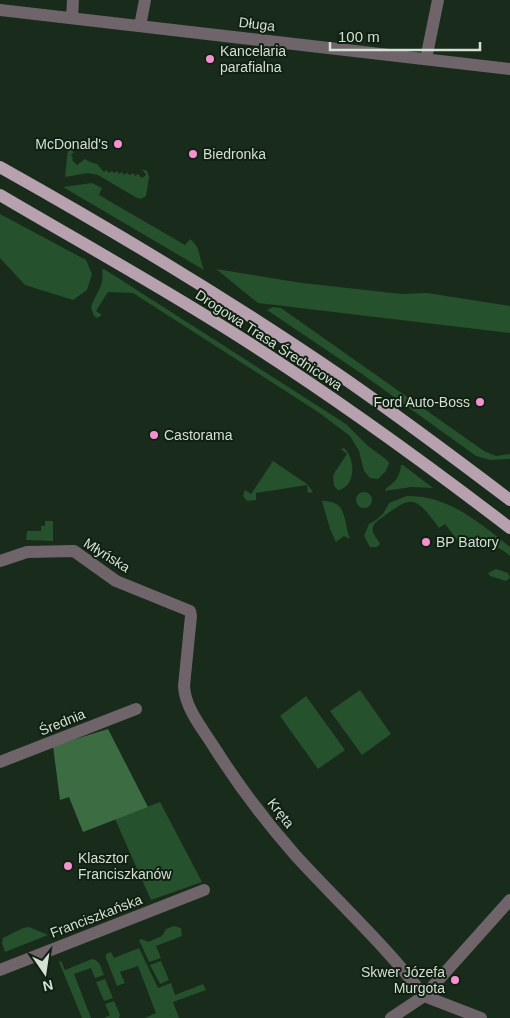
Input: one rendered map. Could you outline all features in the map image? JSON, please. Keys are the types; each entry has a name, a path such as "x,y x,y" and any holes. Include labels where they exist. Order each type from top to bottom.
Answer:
{"main road":[{"name":"Drogowa Trasa Średnicowa","path":"0,167 150,254 279,334 401,418 510,500"},
{"name":"Drogowa Trasa Średnicowa","path":"0,195 116,261 266,354 379,432 510,528"}],"street":[{"path":"72,18 73,0"},
{"path":"140,26 145,0"},
{"path":"426,59 438,0"},
{"name":"Długa","path":"0,10 510,69"},
{"name":"Młyńska","path":"0,561 27,552 74,551 116,581 186,608 190,611 191,616"},
{"name":"Kręta","path":"191,616 184,686 185,696 201,728 245,792 288,846 374,938 424,996"},
{"name":"Średnia","path":"0,762 136,709"},
{"name":"Franciszkańska","path":"0,970 204,890"},
{"path":"391,1018 408,1014 510,900"},
{"path":"424,996 481,1018"}],"green space":[{"path":"69,138 70,144 75,146 71,150 74,152 71,155 72,160 77,165 85,159 97,164 104,172 106,170 109,173 117,171 119,174 122,172 124,175 133,173 135,176 138,174 142,178 146,175 142,169 147,171 149,177 146,196 141,199 137,198 98,175 88,173 65,177"},
{"path":"92,183 102,188 99,195 185,245 190,239 194,242 204,270 63,187"},
{"path":"0,214 86,260 92,274 87,290 73,300 25,285 0,258"},
{"path":"104,269 346,424 368,446 387,460 389,463 386,471 378,479 370,478 364,471 359,451 350,436 318,412 133,293 108,292 96,311 102,315 97,318 94,316 91,307 101,285 102,270"},
{"path":"216,269 302,283 402,294 427,293 510,306 510,333 258,303"},
{"path":"273,307 281,308 484,451 496,456 510,454 510,459 490,460 476,456 362,374 267,310"},
{"path":"344,448 348,452 352,464 351,478 344,488 338,490 334,486 333,475 347,454 341,449"},
{"path":"273,461 307,484 313,492 308,493 307,485 256,493 256,500 247,501 243,496 245,490 251,494"},
{"path":"401,465 433,488 411,487 385,491 397,479"},
{"path":"364,492 372,500 364,508 356,500"},
{"path":"407,496 436,500 463,512 510,547 510,556 494,545 475,539 462,546 445,524 439,528 423,508 411,502 397,507 376,522 373,531 380,544 377,547 370,547 364,536 369,524 383,514 389,503"},
{"path":"322,501 336,504 340,508 350,539 344,536 336,542"},
{"path":"45,521 53,521 53,541 26,540 27,531 41,531 41,526 45,526"},
{"path":"496,569 508,573 510,578 506,581 490,576 488,573"},
{"path":"360,690 391,734 362,755 330,711"},
{"path":"306,696 345,750 318,769 280,716"},
{"path":"108,729 148,807 83,832 69,797 60,800 53,746"},
{"path":"160,802 202,882 151,900 115,819"},
{"path":"174,926 181,928 182,936 156,946 161,958 149,962 139,940 142,939 148,942 162,936 166,929"},
{"path":"29,927 48,935 5,952 2,943 3,938"},
{"path":"139,948 158,988 171,983 175,995 203,984 206,990 173,1002 179,1018 145,1018 156,1013 138,966 120,972 125,983 117,986 106,954 111,952 114,958"},
{"path":"92,959 99,963 104,975 95,978 91,968 74,974 91,1018 82,1018 59,962 61,961 65,970"},
{"path":"161,961 169,980 160,984 150,965"},
{"path":"105,979 113,998 104,1001 96,982"},
{"path":"114,1001 120,1015 119,1018 104,1018 110,1015 105,1004"}],"place":[{"name":"Kancelaria parafialna","path":"210,59"},
{"name":"McDonald's","path":"118,144"},
{"name":"Biedronka","path":"193,154"},
{"name":"Ford Auto-Boss","path":"480,402"},
{"name":"Castorama","path":"154,435"},
{"name":"BP Batory","path":"426,542"},
{"name":"Klasztor Franciszkanów","path":"68,866"},
{"name":"Skwer Józefa Murgota","path":"455,980"}]}
